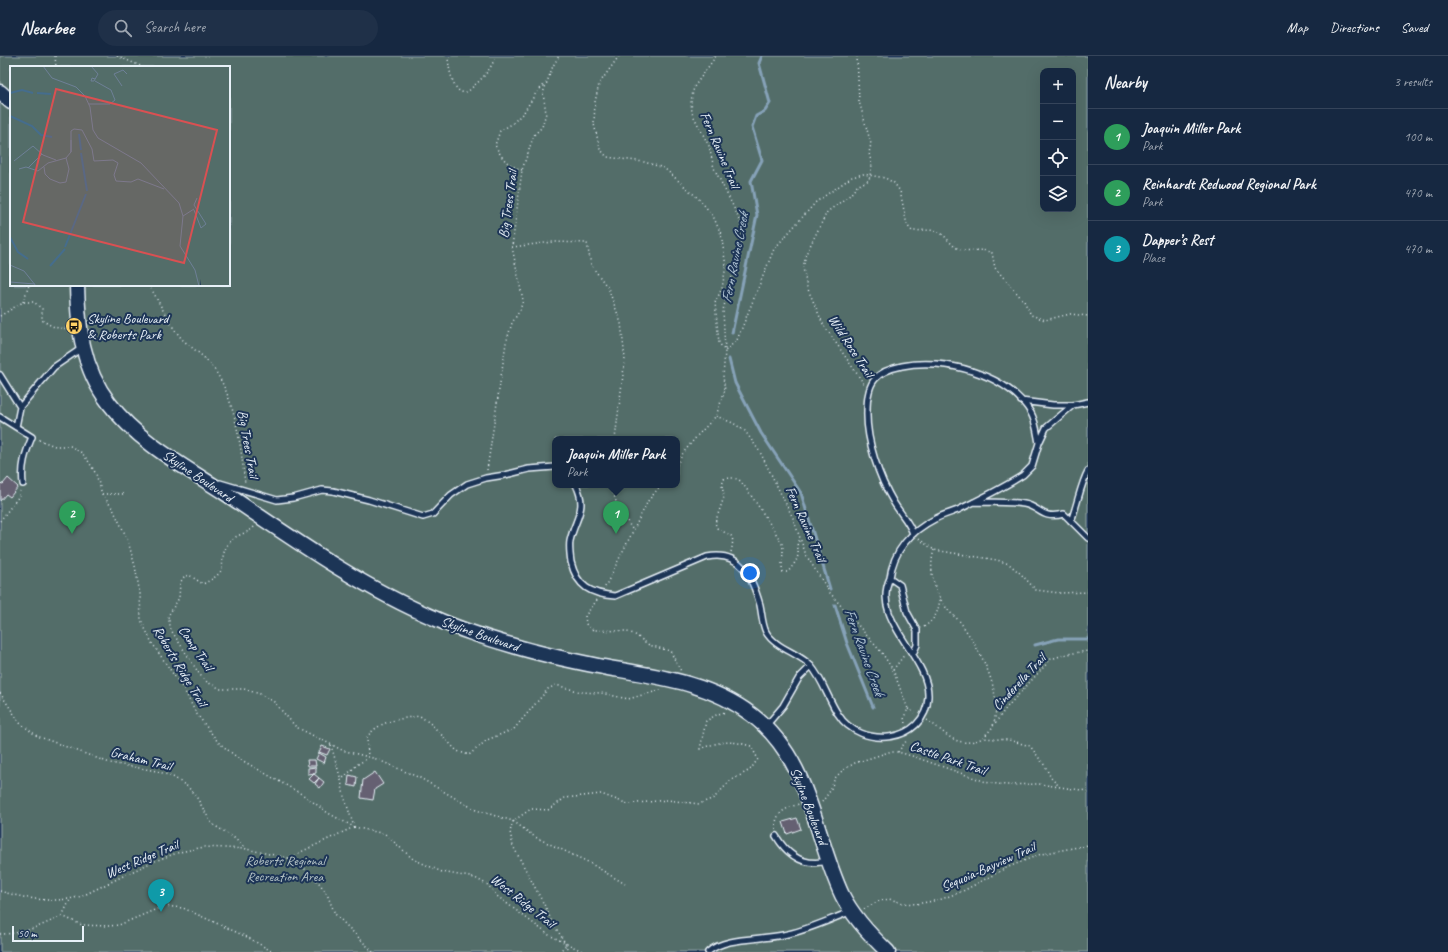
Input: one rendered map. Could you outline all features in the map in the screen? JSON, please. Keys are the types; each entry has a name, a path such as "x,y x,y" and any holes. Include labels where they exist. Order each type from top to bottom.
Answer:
{"main road":[{"path":"0,92 10,101"},
{"name":"Skyline Boulevard","path":"77,286 78,326 87,363 100,390 109,404 128,425 160,451 263,518 318,556 364,583 412,608 456,627 552,656 684,682 717,694 742,708 765,726 782,746 795,765 810,801 838,884 852,911 863,926 888,952"}],"lane":[{"path":"16,427 20,407 54,367 83,347"},
{"path":"913,534 911,528 887,491 877,467 868,427 866,413 869,391 875,380 889,369 912,364 938,364 955,366 980,374 1003,386 1021,401 1031,414 1036,426 1038,443"},
{"path":"0,375 20,407"},
{"path":"1021,401 1041,404 1073,405 1088,402"},
{"path":"577,488 582,504 570,542 570,555 574,572 579,582 590,590 601,595 615,596 707,557 720,554 730,557 741,564 753,586 760,605 766,632 779,644 798,654 811,666 821,681 842,721 860,734 879,738 907,730 916,725 923,717 926,709 928,689 913,654 908,649 891,617 888,604 887,591 891,569 902,544 933,520 974,502 1023,475 1032,466 1038,443 1046,428 1073,405"},
{"path":"0,417 32,437 24,454 21,469 22,484"},
{"path":"204,480 246,490 277,500 293,498 322,490 332,491 369,500 423,517 434,514 451,495 467,484 529,468 552,467"},
{"path":"1071,521 1080,498 1084,477 1088,471"},
{"path":"974,502 1026,504 1042,514 1054,517 1064,514 1088,538"},
{"path":"890,578 900,585 907,612 917,630 917,645 913,654"},
{"path":"765,726 783,706 799,678 811,666"},
{"path":"776,836 794,858 811,863 830,860"},
{"path":"708,952 718,945 783,935 809,928 852,911"}],"path":[{"path":"55,56 56,66"},
{"path":"117,56 141,66"},
{"path":"448,56 452,79 456,89 462,92 467,92 490,70 496,56"},
{"name":"Big Trees Trail","path":"486,478 506,343 512,323 520,310 523,300 512,247 522,170 534,135 542,127 546,113 544,92 559,56"},
{"path":"618,56 599,84 595,102 594,124 600,149 607,157 644,162 664,168 700,200 713,216 721,234 726,266 722,288 715,303 719,343 726,351 737,340 774,249 816,202 852,177 863,174 885,178 894,183 900,191 907,225 912,231 936,231 948,239 956,248 970,252 983,249 992,253 995,268 1024,301 1031,315 1045,320 1070,314 1088,316"},
{"name":"Fern Ravine Trail","path":"716,56 694,87 691,101 692,113 709,146 714,168 742,227 742,240 723,310 726,351 723,377 725,390 716,416 733,423 745,431 760,452 779,487 793,518 806,555 830,593 882,652 894,670 908,709 904,717 908,737 898,752"},
{"path":"857,56 859,101 871,144 869,153 872,165 870,175"},
{"path":"522,170 509,165 501,156 496,145 500,131 512,124 524,112 536,93 547,82"},
{"name":"Wild Rose Trail","path":"869,391 823,324 807,287 803,268 806,254 827,212 850,195 856,186 868,180 870,175"},
{"path":"512,247 553,242 586,243 591,265 608,288 621,323 625,359 615,436"},
{"path":"23,302 28,286"},
{"name":"Big Trees Trail","path":"150,286 172,325 183,339 207,359 215,370 236,421 246,490"},
{"path":"0,316 23,302 34,302 42,309 42,320 51,326 63,329 78,326"},
{"path":"680,459 697,436 716,416"},
{"name":"Roberts Ridge Trail","path":"32,437 55,446 70,446 82,453 96,474 102,494 113,509 127,538 140,594 141,620 152,643 184,690 196,713 208,731 218,742 238,758 305,796 328,813 354,826"},
{"path":"730,557 733,537 730,533 717,528 715,523 724,497 722,485 724,478 733,477 740,481 761,510 781,543 783,551 781,566 783,572 788,572 797,561 800,554 797,543 801,539"},
{"path":"0,521 19,496 22,484"},
{"path":"612,488 617,505 632,528 632,531"},
{"path":"659,488 648,501 601,595 585,616 586,624 593,630 634,634 649,645 670,651 681,667 684,682"},
{"path":"102,494 125,494"},
{"name":"Camp Trail","path":"263,518 250,531 233,538 228,544 220,575 203,584 189,575 184,577 180,583 179,598 168,616 168,623 200,675 207,682 222,689 244,690 269,699 274,702 296,727 331,745"},
{"path":"913,534 934,550 997,560 1009,564 1036,590 1060,593 1088,592"},
{"path":"934,550 931,561 932,574 940,599 960,622 971,639 980,655 990,679 996,704 992,727 983,738"},
{"path":"917,630 933,621 938,612 940,599"},
{"path":"894,670 908,649"},
{"name":"Cinderella Trail","path":"992,727 1007,706 1051,659 1067,654 1088,651"},
{"path":"368,758 367,737 373,729 387,721 420,716 431,724 456,751 469,755 487,740 514,729 548,689 556,685 581,692 601,693 628,699 663,689"},
{"name":"Graham Trail","path":"0,693 20,723 37,736 110,763 157,771 173,777 188,787 197,798 212,824 233,837 246,848"},
{"path":"568,952 567,944 550,922 548,912 513,846 510,832 513,821 531,809 548,810 565,798 601,794 628,804 667,800 698,804 714,798 730,781 750,770 758,758 751,746 735,741 717,742 700,749 706,721 718,714 742,708"},
{"name":"Castle Park Trail","path":"923,717 953,740 974,742 983,738"},
{"path":"983,738 1009,740 1030,746 1045,766 1051,778 1058,785"},
{"path":"288,858 354,826 344,796 331,745"},
{"path":"331,745 381,761 420,778 476,810 513,821 535,837 581,858 625,884"},
{"name":"Castle Park Trail","path":"824,809 822,802 830,791 835,778 843,770 869,757 889,752 898,752 989,783 1006,785 1058,785 1088,791"},
{"path":"341,780 358,764 368,758"},
{"path":"776,836 775,822 782,811 800,804 802,810"},
{"name":"West Ridge Trail","path":"354,826 385,834 413,859 426,866 442,872 475,878 488,885 497,896 549,935 584,952"},
{"name":"Sequoia-Bayview Trail","path":"852,911 863,910 879,901 889,899 903,903 916,904 939,900 963,891 1006,868 1040,854 1088,844"},
{"name":"West Ridge Trail","path":"0,890 28,898 70,900 82,896 152,862 180,852 204,847 246,848 288,858 301,865 320,884 327,894 335,914 373,952"},
{"path":"0,934 17,934 62,916 70,900"},
{"path":"62,916 82,925 108,926 119,925 164,906 183,908 247,937 273,952"},
{"path":"559,952 567,944"}],"green space":[{"name":"Roberts Regional Recreation Area","path":"0,56 1088,56 1088,952 0,952"}],"building":[{"path":"8,478 18,487 10,497 6,494 0,501 0,483 3,484"},
{"path":"322,746 330,749 327,755 319,752"},
{"path":"319,753 326,757 324,763 316,759"},
{"path":"307,760 315,760 316,766 308,766"},
{"path":"316,767 316,773 308,774 308,768"},
{"path":"375,772 383,784 375,789 373,800 361,798 363,780"},
{"path":"314,774 319,778 314,783 309,779"},
{"path":"349,775 357,777 356,787 348,785"},
{"path":"319,778 324,782 320,788 315,784"},
{"path":"797,818 801,829 787,834 783,822"}],"waterway":[{"name":"Fern Ravine Creek","path":"732,333 757,215 751,181 762,160 752,127 756,116 765,111 770,103 759,63 762,56"},
{"name":"Fern Ravine Creek","path":"729,359 735,383 761,433 801,493 830,589"},
{"name":"Fern Ravine Creek","path":"835,605 847,643 873,707"},
{"path":"1035,645 1058,639 1088,639"}],"place":[{"name":"Skyline Boulevard & Roberts Park","path":"74,326"},
{"name":"Reinhardt Redwood Regional Park","path":"72,534"},
{"name":"Joaquin Miller Park","path":"616,534"},
{"name":"Dapper’s Rest","path":"161,912"}]}
